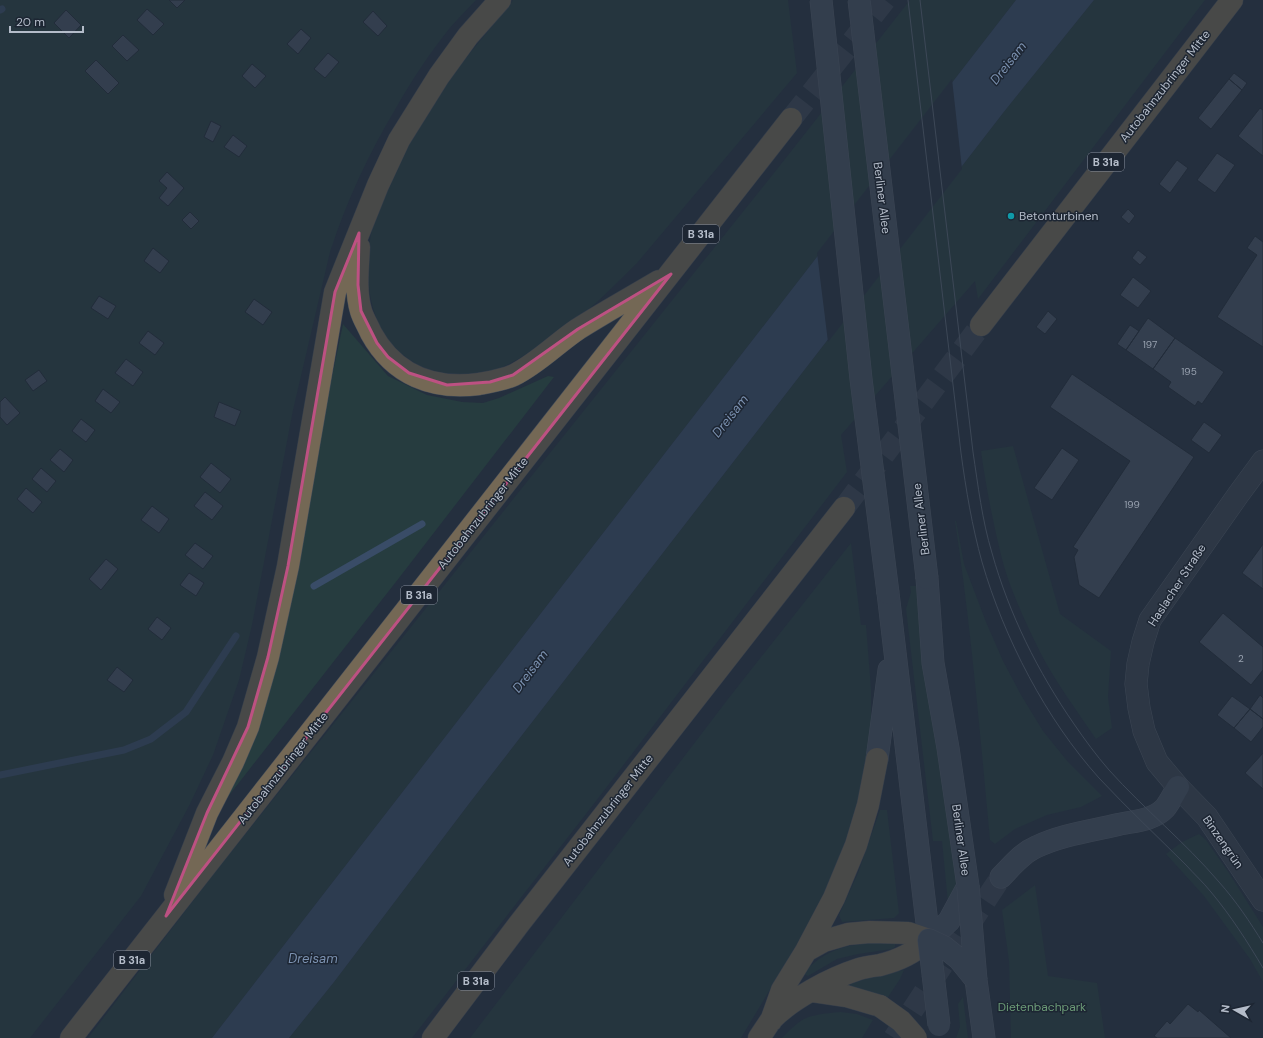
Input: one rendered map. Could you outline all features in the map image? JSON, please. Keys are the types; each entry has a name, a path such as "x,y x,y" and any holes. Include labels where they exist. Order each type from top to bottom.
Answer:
{"highway":[{"path":"166,916 208,813 248,727 268,657 288,566 336,292 378,185 399,140 438,76 468,36 500,0"},
{"name":"Autobahnzubringer Mitte","path":"981,325 1232,0"},
{"name":"Autobahnzubringer Mitte","path":"71,1038 791,119"},
{"path":"359,233 358,285 361,311 377,343 388,357 409,373 426,381 447,385 466,386 490,382 513,375 542,357 578,330 671,274"},
{"name":"Autobahnzubringer Mitte","path":"433,1038 519,924 844,508"},
{"path":"771,1021 782,990 806,951 834,898 856,845 868,805 877,759"},
{"path":"806,951 824,941 848,934 870,932 908,933 929,940"},
{"path":"759,1038 771,1021 793,1002 812,991 840,976 904,957 916,951 929,940"},
{"path":"812,991 846,996 880,1006 901,1021 916,1038"}],"main road":[{"path":"821,0 861,379 940,1032"},
{"name":"Berliner Allee","path":"859,0 927,578 933,663 948,748 968,886 976,980 984,1038"},
{"path":"877,759 892,631"},
{"path":"1001,877 1024,854 1036,847 1061,838 1126,822 1141,820 1154,815 1165,808 1178,787"},
{"path":"929,940 949,921 968,886"},
{"path":"929,940 944,947 959,959 976,980"}],"street":[{"name":"Haslacher Straße","path":"1178,787 1157,762 1144,731 1136,684 1138,664 1143,642 1150,620 1263,461"},
{"name":"Binzengrün","path":"1178,787 1207,817 1263,900"}],"highlighted area":[{"path":"359,233 358,285 361,311 377,343 388,357 409,373 447,385 490,382 513,375 578,329 671,274 166,916 207,813 248,727 268,657 288,566 335,292"}],"green space":[{"path":"0,0 476,0 442,38 421,67 402,98 367,161 351,196 330,252 293,410 252,625 239,680 213,755 190,804 141,896 30,1038 0,1038"},
{"path":"513,0 788,0 797,73 637,263 589,309 535,348 509,364 480,374 449,374 434,371 411,361 394,346 381,328 373,308 369,285 368,262 370,239 376,213 390,180 430,107 448,80"},
{"path":"910,0 1016,0 212,1038 88,1038 219,867 774,173"},
{"path":"1094,0 1205,0 978,299 975,281 841,435 847,472 596,801 412,1038 289,1038 334,982 468,805 1003,113"},
{"path":"343,324 388,376 427,395 462,402 483,403 499,398 548,376 554,377 227,798 278,637"},
{"path":"1013,446 1060,614 1111,651 1108,697 1112,728 1096,739 1059,685 1040,652 1024,618 1005,571 990,505 981,451"},
{"path":"955,521 964,564 986,622 1003,661 1021,695 1043,731 1068,762 1102,796 1081,807 1047,815 1015,829 995,844 990,840 979,720"},
{"path":"851,543 861,625 866,625 871,689 871,728 860,797 844,847 832,878 803,934 741,1038 470,1038 728,699"},
{"path":"910,586 916,586 957,876 955,889 948,903 942,841 933,841 906,609 911,592"},
{"path":"880,810 887,810 899,913 894,918 842,922 839,915 858,873"},
{"path":"1199,834 1206,840 1229,873 1263,927 1263,982 1250,959 1204,896 1166,854 1182,842"},
{"name":"Dietenbachpark","path":"1035,885 1048,976 1097,983 1105,1038 1011,1038 1009,961 1002,910"},
{"path":"890,941 895,944 895,947 892,949 837,959 808,976 804,974 809,967 819,959 836,950 853,945"},
{"path":"904,970 888,997 851,987 850,981 883,973"},
{"path":"963,997 968,1038 956,1038 960,1027 958,1004"},
{"path":"841,1012 857,1014 873,1020 862,1038 782,1038 808,1017"}],"water":[{"name":"Dreisam","path":"1016,0 1094,0 1003,113 468,805 334,982 289,1038 212,1038"}],"pier":[{"path":"952,79 962,169 828,342 817,253"}],"building":[{"path":"169,0 185,0 177,8"},
{"path":"147,9 164,24 153,35 137,20"},
{"path":"66,10 81,25 69,38 54,23"},
{"path":"373,11 387,26 378,36 363,22"},
{"path":"301,29 311,38 298,54 287,44"},
{"path":"123,35 139,50 127,61 112,46"},
{"path":"328,53 339,62 325,78 314,69"},
{"path":"96,60 119,83 108,94 85,71"},
{"path":"252,64 266,76 255,88 242,76"},
{"path":"1234,73 1247,83 1242,90 1229,79"},
{"path":"1229,79 1242,90 1211,129 1198,118"},
{"path":"1260,108 1263,110 1263,156 1238,136"},
{"path":"211,121 221,126 213,142 204,137"},
{"path":"233,135 247,146 239,157 224,147"},
{"path":"1217,153 1235,165 1215,193 1197,180"},
{"path":"1177,160 1188,168 1170,193 1159,184"},
{"path":"167,172 184,188 168,206 159,198 167,188 159,181"},
{"path":"1128,209 1135,216 1129,224 1121,217"},
{"path":"190,212 199,221 191,229 182,220"},
{"path":"1255,236 1263,242 1263,347 1217,317 1257,255 1247,248"},
{"path":"153,248 169,261 160,273 144,261"},
{"path":"1138,250 1147,257 1140,265 1132,258"},
{"path":"1133,277 1151,291 1138,308 1120,295"},
{"path":"99,296 116,306 108,319 91,308"},
{"path":"254,299 272,312 263,325 245,312"},
{"path":"1048,311 1057,319 1045,334 1036,327"},
{"path":"1148,318 1175,338 1153,369 1126,350"},
{"path":"1130,325 1139,331 1126,350 1117,344"},
{"path":"148,331 164,343 155,355 139,343"},
{"path":"1175,338 1224,372 1202,404 1198,401 1195,406 1168,387 1171,382 1153,369"},
{"path":"126,359 143,372 133,386 115,373"},
{"path":"39,370 47,381 33,391 25,380"},
{"path":"1072,374 1194,457 1099,598 1079,585 1074,557 1078,550 1073,547 1130,461 1050,407"},
{"path":"103,389 120,402 111,413 95,401"},
{"path":"5,397 20,413 7,425 0,417 0,402"},
{"path":"219,402 241,411 235,426 214,417"},
{"path":"81,419 95,430 86,442 72,431"},
{"path":"1204,422 1222,435 1209,453 1191,440"},
{"path":"1062,448 1079,460 1052,500 1034,488"},
{"path":"60,449 73,460 64,472 50,460"},
{"path":"211,463 231,479 220,493 200,477"},
{"path":"41,468 56,481 47,492 32,479"},
{"path":"26,488 42,502 33,513 17,499"},
{"path":"205,492 223,506 212,520 194,506"},
{"path":"152,506 169,519 159,533 141,520"},
{"path":"195,543 213,556 203,569 185,555"},
{"path":"1263,544 1263,589 1242,573"},
{"path":"106,559 118,569 101,590 89,579"},
{"path":"189,573 204,583 196,596 180,585"},
{"path":"1223,613 1263,647 1263,670 1251,685 1199,642"},
{"path":"157,617 171,628 162,640 148,629"},
{"path":"117,667 133,680 124,692 107,680"},
{"path":"1260,695 1263,698 1263,719 1250,709"},
{"path":"1232,696 1250,709 1234,728 1217,715"},
{"path":"1250,709 1263,719 1263,727 1251,742 1234,728"},
{"path":"1263,753 1263,789 1245,773"},
{"path":"1188,1004 1198,1012 1199,1010 1231,1038 1157,1038 1154,1036 1167,1021 1170,1024"}],"waterway":[{"path":"314,586 422,524"},
{"path":"0,775 124,750 151,739 186,712 236,636"}],"tunnel":[{"path":"791,119 885,0"},
{"path":"844,508 981,325"},
{"path":"894,1038 1001,877"}],"tram line":[{"path":"908,0 963,467 975,535 991,591 1002,620 1029,676 1044,704 1061,730 1099,778 1208,888 1232,919 1263,968"},
{"path":"920,0 973,452 986,528 992,553 1007,598 1026,642 1048,684 1086,742 1122,784 1206,867 1231,897 1263,943"}],"place":[{"name":"Betonturbinen","path":"1011,216"}]}
